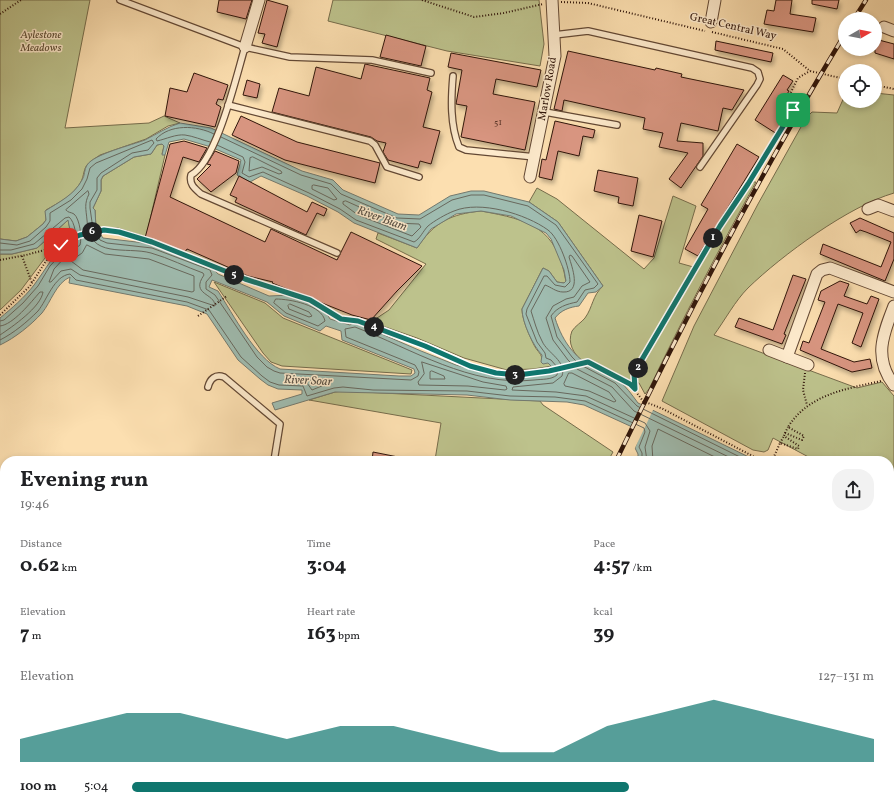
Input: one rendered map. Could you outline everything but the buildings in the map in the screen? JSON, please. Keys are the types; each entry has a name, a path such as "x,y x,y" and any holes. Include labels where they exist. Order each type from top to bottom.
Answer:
{"street":[{"path":"245,47 259,0"},
{"path":"711,22 714,0"},
{"name":"Marlow Road","path":"530,177 545,112 555,56 552,1"},
{"path":"868,209 878,205 894,211"},
{"path":"787,357 814,280 822,270 830,268 837,270 894,292"},
{"path":"892,382 882,357 881,344 894,306"},
{"path":"768,350 808,365"}],"lane":[{"path":"120,0 245,47 290,57 372,60 432,73"},
{"path":"554,35 588,31 752,68 758,72 760,78 757,85 700,166"},
{"path":"245,47 228,105 210,153 200,169 191,175 190,181 193,187 201,194 337,253"},
{"path":"453,76 451,96 452,117 459,147 466,150 535,157"},
{"path":"228,105 370,141 375,145 387,167 419,177"},
{"path":"545,112 617,125"},
{"path":"208,387 211,379 215,376 224,377 280,424 275,456"}],"path":[{"path":"0,14 21,0"},
{"name":"Great Central Way","path":"422,0 474,17 504,13 552,1 588,3 783,49 810,71 838,77"},
{"path":"635,389 634,373 720,226 748,184 793,110 785,104 798,78 810,71"},
{"path":"882,86 894,89"},
{"path":"0,315 21,296 32,283 46,261 61,245 68,240 80,235 100,231 119,232 152,242 245,279 310,300 341,319 358,321 425,346 470,366 496,373 518,375 549,371 588,362 630,384 635,389 642,401 663,409 752,456"},
{"path":"0,260 22,256 61,245"},
{"path":"22,256 32,283"},
{"path":"198,316 227,296"},
{"path":"807,405 803,381 808,365"},
{"path":"774,456 788,426 797,414 807,405 834,392 892,382"},
{"path":"784,434 802,440 804,436 788,426"},
{"path":"780,444 798,449 799,446 784,434"}],"green space":[{"name":"Aylestone Meadows","path":"0,0 90,0 65,128 149,123 164,116 180,123 168,126 146,139 100,155 91,161 86,167 81,183 76,189 64,199 46,210 46,220 43,224 27,237 16,241 0,239"},
{"path":"333,0 539,0 544,44 540,66 447,51 328,21"},
{"path":"882,94 894,95 894,193 876,199 837,220 779,261 743,293 714,335 857,388 882,382 894,396 894,456 807,456 773,438 768,450 764,452 753,450 662,401 694,326 758,204 806,118 812,112 837,113 839,108 882,108"},
{"path":"162,144 164,146 162,154 165,155 146,237 118,228 96,228 95,210 93,208 101,191 101,180 103,176 134,157 151,154 157,145"},
{"path":"752,182 756,182 701,285 649,389 645,394 639,383 609,377 592,368 577,356 572,348 570,340 572,331 585,318 599,290 603,286 558,222 529,202 537,188 557,199 644,269 654,258 673,196 696,206 679,263 697,268"},
{"path":"481,211 514,218 527,223 538,229 548,238 556,249 562,264 566,282 557,282 549,271 543,268 522,309 526,327 535,347 542,358 552,366 533,369 507,370 464,358 417,338 371,322 389,310 426,264 376,239 378,233 417,248 430,232 444,221 461,214"},
{"path":"68,220 71,233 57,242 21,290 0,310 0,254 12,254 37,248"},
{"path":"214,282 265,303 283,318 412,370 411,374 282,366 271,362 263,353"},
{"path":"343,391 540,401 543,405 613,452 611,456 436,456 441,423 309,400"}],"water":[{"path":"180,123 211,128 302,171 333,180 343,190 398,214 419,215 450,196 471,191 484,191 529,202 558,222 603,286 596,292 588,293 579,306 566,309 555,318 566,343 572,350 584,362 618,380 638,403 747,456 638,456 635,448 641,431 584,405 567,402 510,400 467,395 335,392 275,410 272,403 302,394 302,390 278,389 268,385 260,379 238,360 207,314 187,306 69,283 70,277 57,288 38,318 17,335 0,345 0,318 34,285 59,251 72,241 68,220 37,248 12,254 0,254 0,239 16,241 27,237 43,224 46,220 45,211 66,198 75,190 83,178 87,165 97,157 145,140","holes":["184,139 211,147 241,160 237,175 250,182 261,176 307,196 338,212 354,223 417,248 431,229 456,214 481,211 511,216 546,233 551,239 564,270 566,281 564,283 557,282 549,271 543,268 522,309 522,314 529,334 535,346 542,355 541,362 543,364 548,363 555,370 554,373 511,378 456,365 354,322 350,325 330,319 326,312 313,304 291,295 269,296 218,274 210,265 153,244 103,238 96,228 95,210 93,208 101,191 101,180 103,176 134,157 151,154 157,145 162,144 164,146 162,155 165,155 169,142","212,280 267,302 284,316 320,331 326,326 341,331 342,340 414,369 415,373 411,376 399,376 280,369 271,364 262,356 246,335 218,291 209,287"]}],"pier":[{"path":"642,402 654,408 634,450 633,448 639,432 630,428"}],"railway":[{"path":"858,12 866,0"},
{"path":"618,456 725,245 838,46"}],"route":[{"path":"61,245 74,237 90,232 111,230 119,232 152,242 267,287 292,293 310,300 341,319 358,321 425,346 482,370 518,375 532,374 588,362 630,384 635,389 634,373 720,226 748,184 793,110"}],"water label":[{"name":"River Biam","path":"382,219"},
{"name":"River Soar","path":"308,381"}]}
